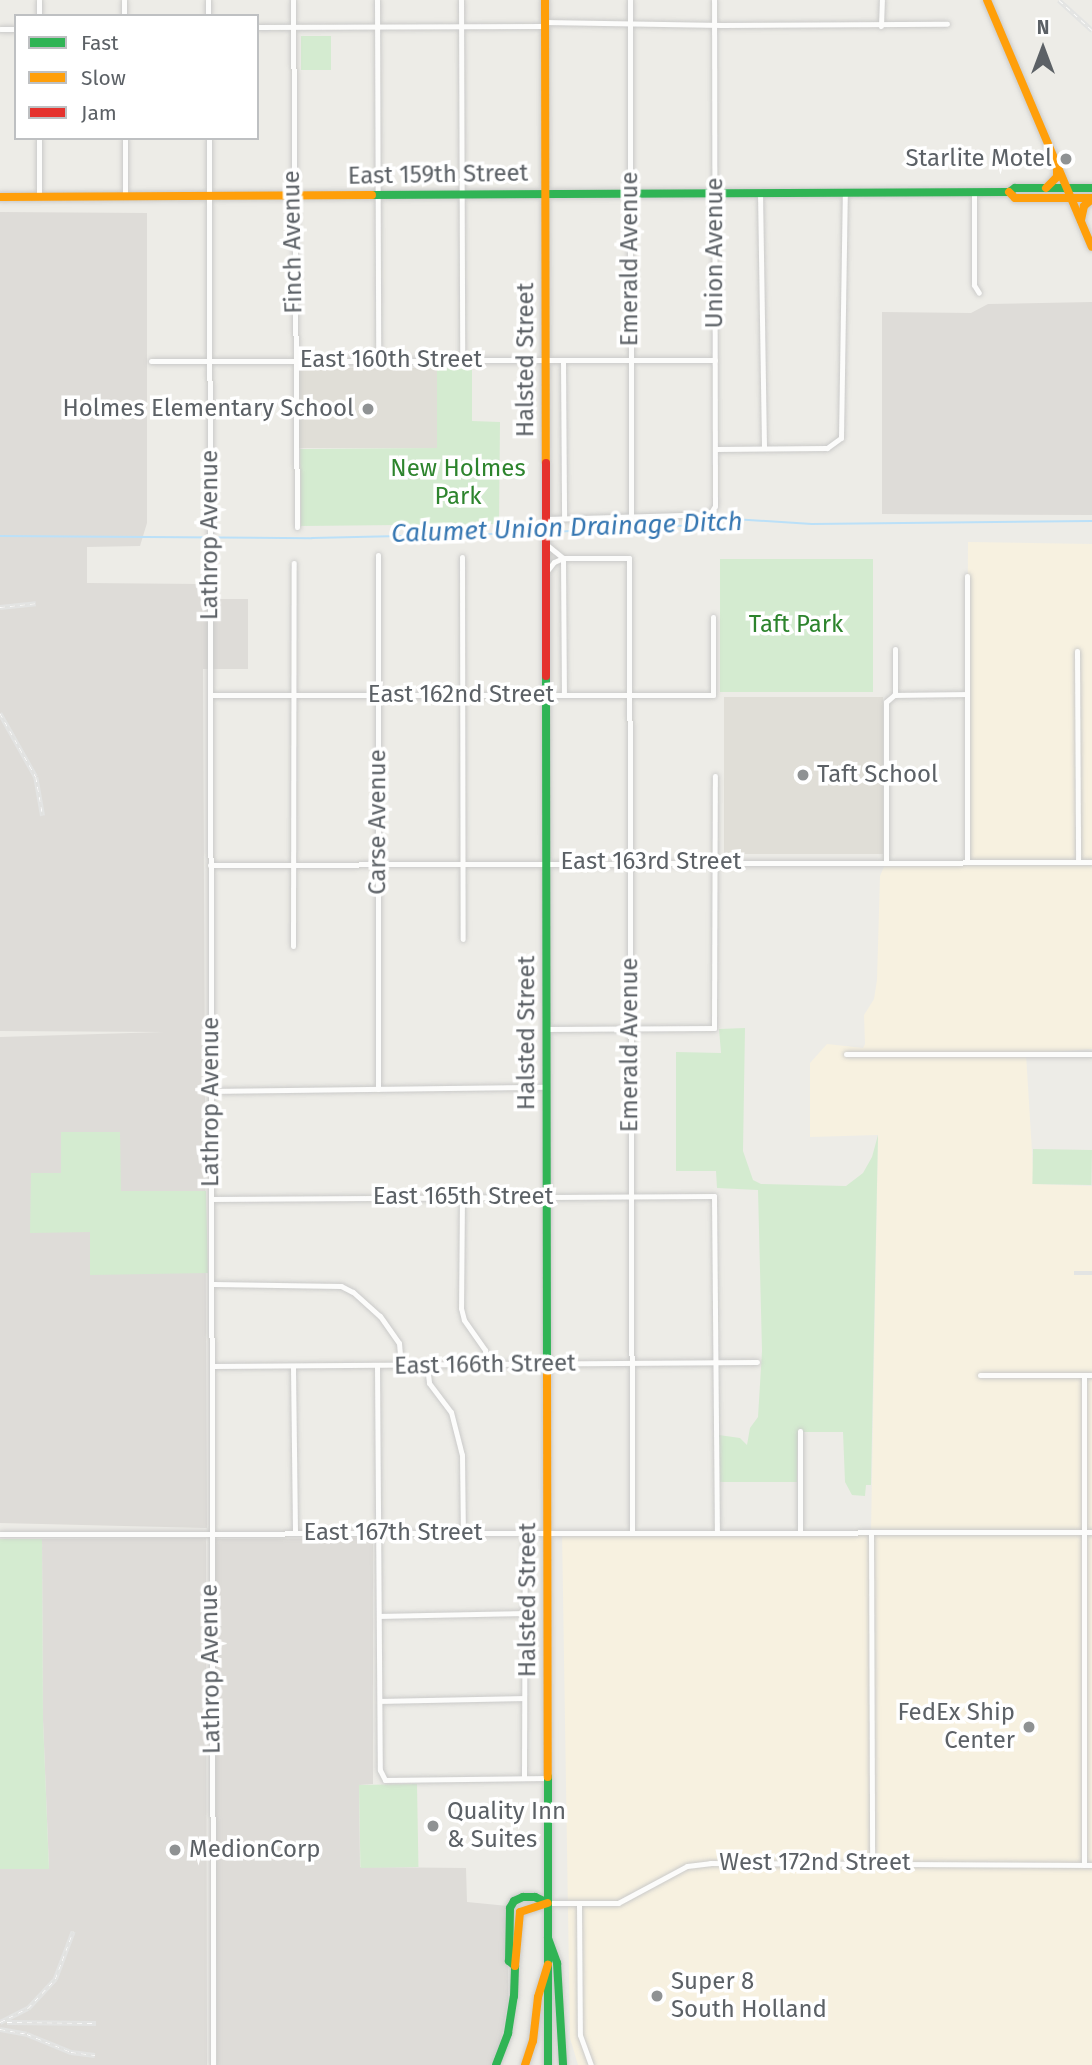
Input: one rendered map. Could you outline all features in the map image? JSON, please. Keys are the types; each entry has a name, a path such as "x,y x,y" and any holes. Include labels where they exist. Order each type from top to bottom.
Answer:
{"main road":[{"name":"Halsted Street","path":"545,0 548,2065"},
{"path":"987,0 1092,247"},
{"path":"1046,187 1057,177 1057,163"},
{"path":"1092,188 1015,187 1009,192 1015,198 1092,198"},
{"name":"East 159th Street","path":"0,197 1009,192"},
{"path":"1081,220 1084,206 1092,198"},
{"path":"496,2065 510,2022 520,1912 548,1903"},
{"path":"548,1938 557,1963 559,2041 563,2065"},
{"path":"525,2065 533,2041 538,1997 548,1964"}],"street":[{"name":"Finch Avenue","path":"293,0 292,196 297,527"},
{"path":"377,0 378,360"},
{"path":"461,0 462,360"},
{"name":"Emerald Avenue","path":"630,0 631,518"},
{"name":"Union Avenue","path":"631,518 710,514 715,506 714,0"},
{"path":"881,26 882,0"},
{"path":"259,27 630,23 881,26 947,23"},
{"path":"39,140 39,197"},
{"path":"125,140 125,196"},
{"name":"Lathrop Avenue","path":"209,140 213,2065"},
{"path":"760,192 764,448"},
{"path":"715,449 822,448 836,443 842,432 845,192"},
{"path":"974,192 974,285 979,293"},
{"name":"Halsted Street","path":"563,360 564,518"},
{"name":"East 160th Street","path":"151,361 715,360"},
{"path":"545,519 631,518"},
{"path":"546,543 555,554 563,558"},
{"name":"Carse Avenue","path":"378,555 378,1089"},
{"path":"463,557 463,939"},
{"path":"546,572 554,562 563,558"},
{"path":"563,558 564,695"},
{"name":"Emerald Avenue","path":"563,558 629,558 632,1531"},
{"path":"293,563 293,946"},
{"path":"967,576 967,862"},
{"name":"East 162nd Street","path":"210,695 713,695 713,617"},
{"path":"895,649 895,695"},
{"path":"1077,651 1079,862"},
{"path":"886,862 886,702 895,695 967,694"},
{"path":"546,1029 714,1028 715,776"},
{"name":"East 163rd Street","path":"210,865 1092,862"},
{"path":"846,1054 1092,1054"},
{"path":"210,1091 546,1087"},
{"name":"East 165th Street","path":"211,1199 715,1196 717,1363"},
{"path":"461,1197 461,1308 464,1320 485,1350 486,1364"},
{"path":"213,1284 341,1286 354,1292 380,1316 399,1343 401,1366"},
{"name":"East 166th Street","path":"212,1366 757,1362"},
{"path":"717,1363 717,1532"},
{"path":"377,1366 380,1770 385,1780 547,1778"},
{"path":"427,1366 429,1383 451,1412 462,1455 463,1532"},
{"path":"293,1367 295,1533"},
{"path":"980,1375 1092,1376"},
{"path":"1084,1376 1084,1865"},
{"path":"800,1432 800,1532"},
{"path":"524,1778 525,1532"},
{"path":"871,1532 872,1863"},
{"name":"East 167th Street","path":"0,1534 1092,1532"},
{"path":"379,1616 524,1613"},
{"path":"380,1701 524,1698"},
{"name":"West 172nd Street","path":"548,1903 618,1903 693,1865 1092,1865"},
{"path":"579,1904 580,2035 591,2065"}],"shaded area":[{"path":"0,212 147,213 147,523 140,546 87,547 87,583 201,584 202,599 248,599 248,669 203,669 207,1528 0,1523 0,1037 164,1032 0,1031"},
{"path":"1092,302 1092,515 882,514 882,312 971,313 988,304"},
{"name":"Holmes Elementary School","path":"299,368 437,368 437,448 299,448"},
{"path":"968,542 1092,544 1092,1049 1026,1054 1034,1184 1092,1186 1092,2065 578,2065 570,2038 562,1531 871,1532 878,1135 810,1137 810,1063 827,1044 863,1048 865,1044 864,1015 874,999 877,980 880,876 886,862 966,862"},
{"name":"Taft School","path":"724,697 883,697 883,854 724,854"},
{"path":"206,1538 207,2065 0,2065 0,1869 49,1868 43,1720 42,1539"},
{"path":"373,1538 373,1784 359,1785 360,1867 466,1868 467,1902 508,1906 508,2002 501,2041 491,2065 217,2065 214,1539"}],"green space":[{"path":"301,36 331,36 331,70 301,70"},
{"name":"New Holmes Park","path":"437,368 472,369 472,421 500,422 499,524 301,526 300,449 437,448"},
{"name":"Taft Park","path":"720,559 873,559 873,692 720,692"},
{"path":"745,1028 743,1151 753,1180 761,1184 846,1186 863,1173 872,1157 878,1135 871,1485 866,1485 865,1496 852,1495 845,1482 843,1432 798,1432 797,1482 720,1482 719,1435 740,1438 747,1445 750,1428 758,1417 762,1351 758,1190 717,1188 716,1171 676,1171 676,1052 721,1053 719,1029"},
{"path":"61,1132 120,1132 121,1191 206,1191 208,1273 90,1275 90,1232 30,1233 31,1173 61,1173"},
{"path":"1033,1149 1092,1150 1091,1185 1032,1184"},
{"path":"0,1539 42,1539 43,1720 49,1869 0,1869"},
{"path":"417,1784 418,1867 360,1868 359,1785"}],"waterway":[{"name":"Calumet Union Drainage Ditch","path":"550,532 698,525 733,519 812,524 1092,521"},
{"name":"Calumet Union Drainage Ditch","path":"0,536 312,538 541,533"}],"railway":[{"path":"1059,0 1092,30"},
{"path":"0,607 36,603"},
{"path":"0,713 36,777 43,815"},
{"path":"1074,1273 1092,1273"},
{"path":"0,2022 28,2008 55,1979 73,1931"},
{"path":"7,2022 96,2023"},
{"path":"0,2029 27,2034 71,2052 95,2055"}],"traffic: fast":[{"path":"372,195 1009,192 1015,188 1092,188"},
{"path":"546,676 547,1363"},
{"path":"548,1777 548,2065"},
{"path":"496,2065 508,2033 514,1996 515,1966 509,1961 510,1908 514,1901 523,1897 535,1897 548,1903"},
{"path":"548,1938 557,1963 563,2065"}],"traffic: slow":[{"path":"545,0 546,463"},
{"path":"987,0 1092,247"},
{"path":"1046,188 1057,177 1057,164"},
{"path":"1009,192 1015,198 1092,198"},
{"path":"0,197 372,195"},
{"path":"1081,220 1084,206 1092,199"},
{"path":"547,1363 548,1777"},
{"path":"515,1966 520,1912 548,1903"},
{"path":"525,2065 533,2041 538,1997 548,1964"}],"traffic: jam":[{"path":"546,463 546,676"}],"place":[{"name":"Starlite Motel","path":"1066,159"},
{"name":"Holmes Elementary School","path":"368,409"},
{"name":"Taft School","path":"803,775"},
{"name":"FedEx Ship Center","path":"1029,1727"},
{"name":"Quality Inn & Suites","path":"433,1826"},
{"name":"MedionCorp","path":"175,1850"},
{"name":"Super 8 South Holland","path":"657,1996"}]}
